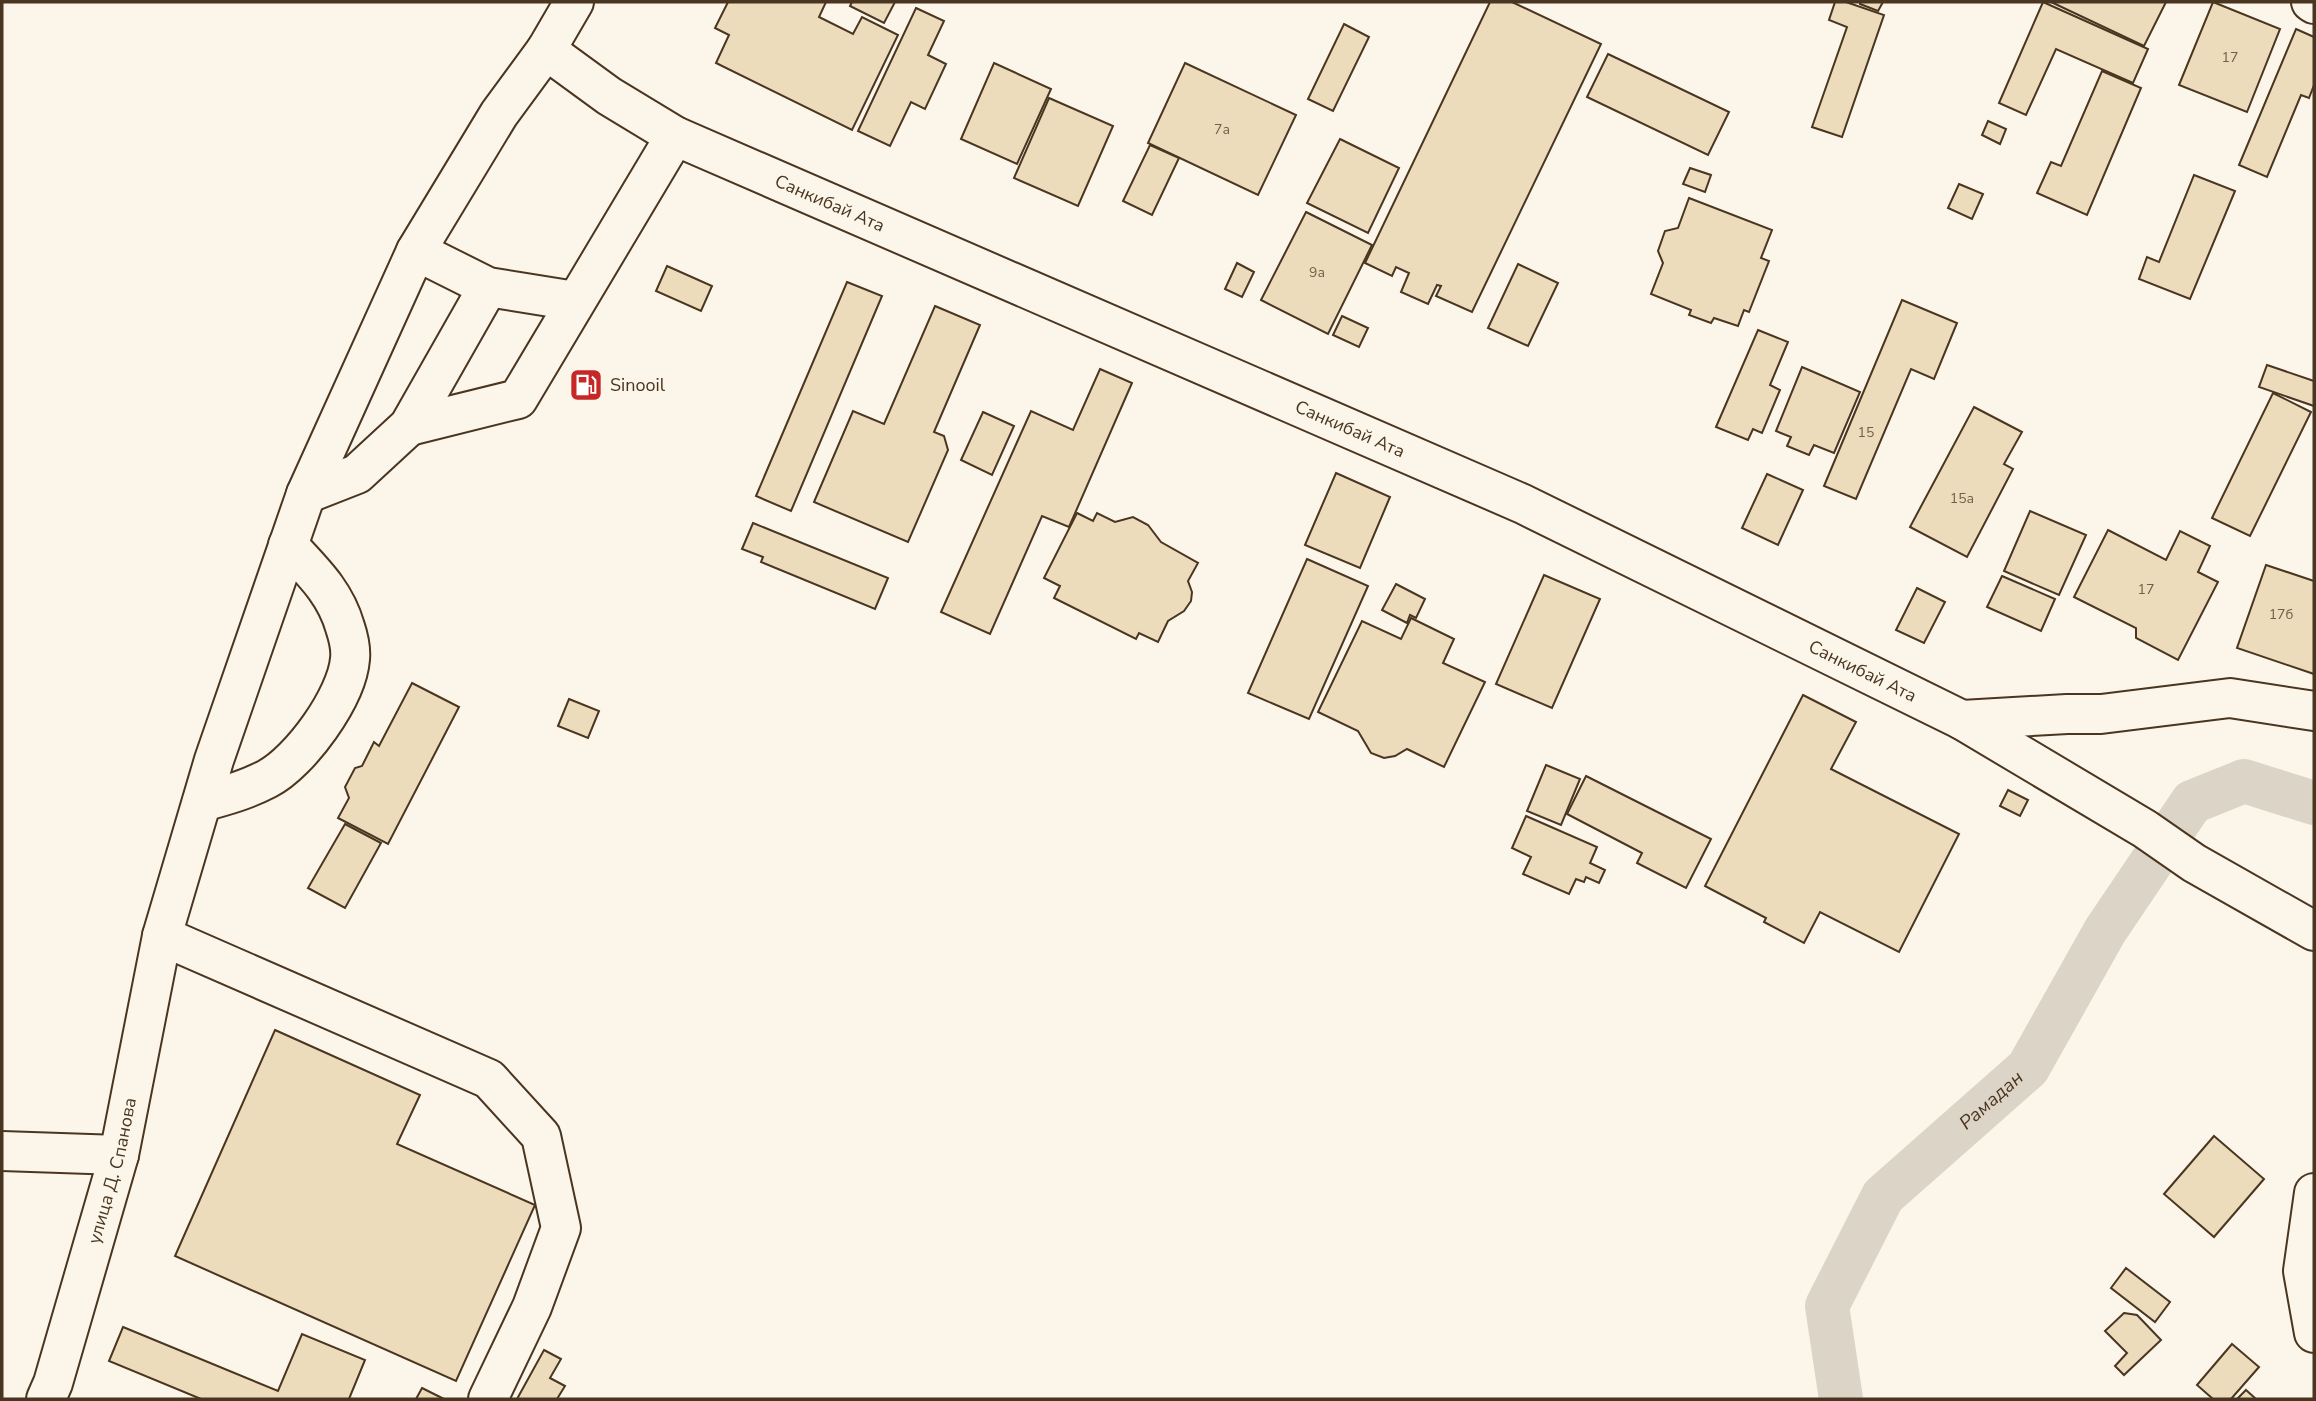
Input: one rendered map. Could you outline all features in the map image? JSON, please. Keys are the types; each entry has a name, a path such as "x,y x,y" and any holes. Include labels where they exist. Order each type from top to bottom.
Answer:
{"street":[{"name":"улица Д. Спанова","path":"46,1399 53,1383 119,1154 162,936 214,760 306,494 416,251 499,114 546,50 574,2"},
{"name":"Санкибай Ата","path":"546,50 609,96 675,136 1523,504 1962,720 2145,829 2194,863 2314,931"},
{"path":"410,426 518,399 675,136"},
{"path":"416,251 488,287 575,302"},
{"path":"306,494 357,474 410,426 488,287"},
{"path":"202,802 241,791 270,778 305,747 337,703 350,659 345,628 328,588 288,545"},
{"path":"1962,720 2101,714 2230,698 2314,711"},
{"path":"162,936 489,1079 541,1136 561,1228 532,1307 488,1399"},
{"path":"2,1151 119,1154"},
{"path":"2314,1193 2303,1271 2314,1333"}],"building":[{"path":"728,2 826,2 819,17 853,34 862,17 898,35 852,130 716,63 729,35 715,28"},
{"path":"852,2 895,2 884,23 850,6"},
{"path":"1490,2 1512,2 1601,44 1472,312 1436,296 1441,286 1437,285 1428,304 1401,292 1409,273 1396,267 1392,276 1365,263"},
{"path":"1835,2 1846,2 1884,15 1842,137 1812,127 1847,27 1829,20"},
{"path":"1860,2 1883,2 1878,11"},
{"path":"2043,2 2148,49 2133,83 2056,49 2026,115 1999,103"},
{"path":"2051,2 2166,2 2144,46"},
{"path":"2213,2 2280,29 2247,112 2179,85"},
{"path":"916,8 944,21 928,55 946,64 925,109 911,102 890,146 858,131"},
{"path":"1344,24 1369,37 1333,111 1308,99"},
{"path":"2296,29 2314,37 2314,85 2309,98 2301,95 2267,177 2239,165"},
{"path":"1608,54 1729,112 1708,155 1587,97"},
{"path":"994,63 1051,89 1017,164 961,139"},
{"path":"1185,63 1296,115 1258,195 1148,143"},
{"path":"2102,71 2141,88 2087,215 2037,193 2051,162 2061,166"},
{"path":"1049,98 1113,126 1078,206 1014,178"},
{"path":"1988,121 2006,129 2000,144 1982,135"},
{"path":"1340,139 1399,168 1368,233 1307,203"},
{"path":"1150,145 1179,158 1152,215 1123,201"},
{"path":"1690,168 1711,175 1705,192 1683,184"},
{"path":"2194,175 2235,191 2190,299 2139,279 2147,257 2159,262"},
{"path":"1959,184 1983,194 1972,219 1948,208"},
{"path":"1689,198 1772,230 1761,258 1769,261 1749,312 1744,310 1738,326 1714,318 1711,323 1689,315 1691,310 1651,294 1663,263 1658,251 1665,231 1678,228"},
{"path":"1306,212 1372,245 1328,334 1261,300"},
{"path":"1237,263 1254,272 1242,297 1225,289"},
{"path":"1518,264 1558,283 1528,346 1488,328"},
{"path":"667,266 712,286 701,311 656,291"},
{"path":"847,282 882,296 791,511 756,496"},
{"path":"1902,300 1957,323 1934,379 1911,369 1856,499 1824,486"},
{"path":"935,306 980,325 934,432 944,436 948,450 908,542 814,502 853,411 884,424"},
{"path":"1342,316 1368,328 1359,347 1333,335"},
{"path":"1758,330 1788,342 1770,385 1780,390 1762,433 1753,429 1748,440 1716,427"},
{"path":"2267,365 2314,381 2314,406 2259,387"},
{"path":"1802,367 1860,392 1834,453 1814,445 1809,455 1787,446 1791,437 1776,431"},
{"path":"1100,369 1132,383 1069,527 1042,516 990,634 941,612 1031,411 1073,430"},
{"path":"2273,393 2311,412 2250,536 2212,518"},
{"path":"1974,407 2022,432 2004,464 2013,469 1967,557 1910,527"},
{"path":"983,412 1014,426 992,475 961,460"},
{"path":"1336,473 1390,497 1360,568 1305,545"},
{"path":"1767,474 1803,490 1778,545 1742,528"},
{"path":"2030,511 2086,535 2059,595 2004,571"},
{"path":"1077,513 1093,521 1097,513 1115,522 1133,517 1148,525 1161,542 1198,563 1188,581 1192,592 1191,601 1184,611 1168,621 1158,642 1139,633 1136,639 1054,598 1060,586 1044,578"},
{"path":"753,523 888,578 875,609 761,562 763,557 742,549"},
{"path":"2108,530 2166,560 2180,531 2210,546 2198,572 2218,582 2178,660 2136,638 2136,628 2074,597"},
{"path":"1307,559 1368,586 1309,719 1248,693"},
{"path":"2266,565 2314,581 2314,674 2237,648"},
{"path":"1544,575 1600,599 1552,708 1496,684"},
{"path":"2002,576 2055,599 2041,631 1987,607"},
{"path":"1396,584 1425,599 1416,618 1410,615 1407,623 1382,610"},
{"path":"1917,588 1945,602 1924,643 1896,630"},
{"path":"1411,618 1454,639 1443,663 1485,682 1444,767 1407,749 1395,756 1384,758 1371,753 1358,731 1318,712 1362,621 1401,639"},
{"path":"412,683 459,707 388,844 338,818 349,798 345,787 355,768 362,766 374,742 379,746"},
{"path":"1803,695 1856,722 1831,769 1959,834 1899,952 1820,912 1804,943 1764,922 1766,918 1705,886"},
{"path":"569,699 599,711 588,738 558,726"},
{"path":"1546,765 1580,779 1561,825 1527,811"},
{"path":"1586,776 1711,839 1686,888 1637,863 1642,853 1567,814"},
{"path":"2008,790 2028,800 2020,816 2000,806"},
{"path":"1526,816 1597,847 1590,863 1605,870 1599,883 1586,877 1584,882 1576,879 1569,894 1523,874 1531,857 1512,848"},
{"path":"345,824 381,843 345,908 308,888"},
{"path":"275,1030 420,1095 397,1144 535,1205 456,1381 175,1256"},
{"path":"2214,1136 2264,1179 2214,1237 2164,1194"},
{"path":"2126,1268 2170,1302 2155,1322 2111,1288"},
{"path":"2124,1313 2137,1315 2161,1340 2124,1375 2115,1366 2127,1353 2105,1331"},
{"path":"123,1327 278,1391 302,1334 365,1360 349,1399 201,1399 109,1361"},
{"path":"2232,1344 2259,1367 2231,1399 2213,1399 2197,1385"},
{"path":"544,1350 561,1359 550,1378 565,1386 557,1399 517,1399"},
{"path":"422,1388 444,1399 416,1399"},
{"path":"2246,1390 2256,1399 2237,1399"}],"waterway":[{"name":"Рамадан","path":"1841,1399 1827,1306 1883,1196 2028,1068 2105,931 2192,802 2244,781 2314,803"}],"place":[{"name":"Sinooil","path":"586,385"}]}
